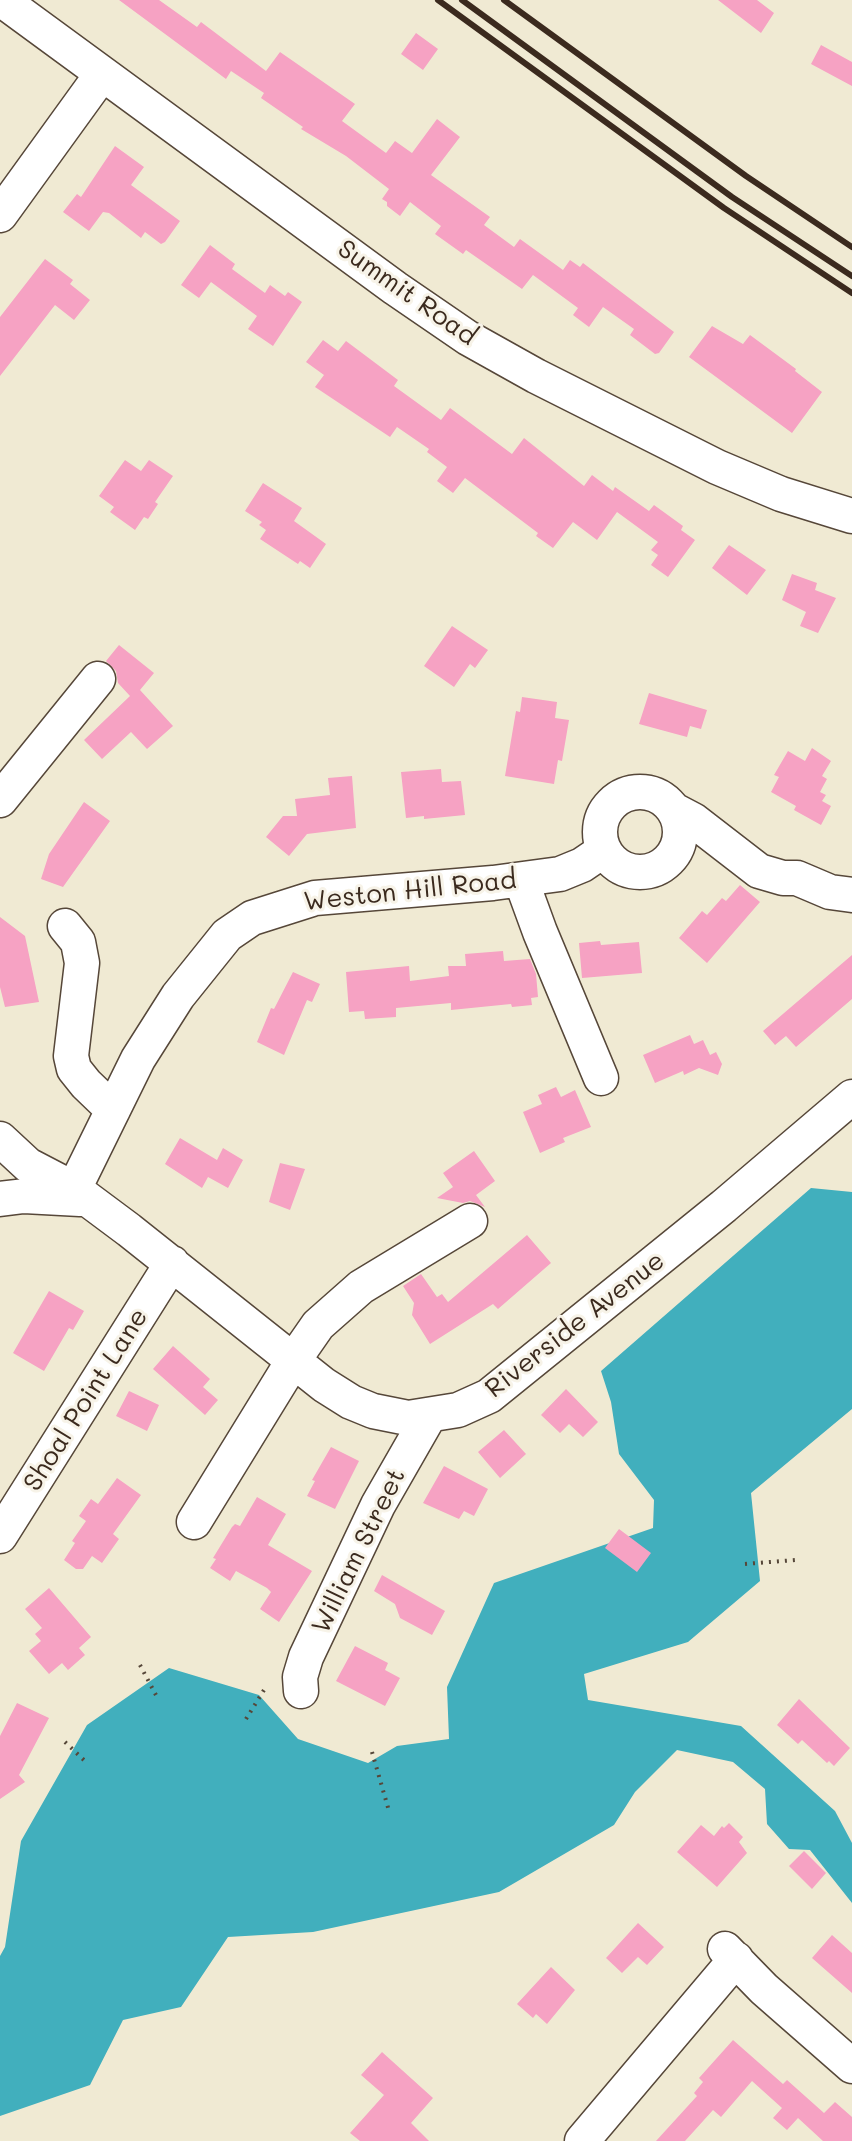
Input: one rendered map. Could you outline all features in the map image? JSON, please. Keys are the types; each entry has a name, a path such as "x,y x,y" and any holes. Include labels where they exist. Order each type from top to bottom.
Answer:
{"street":[{"name":"Summit Road","path":"2,0 468,338 536,376 717,467 781,494 852,516"},
{"path":"0,215 102,74"},
{"path":"0,800 98,679"},
{"path":"627,794 653,794 665,800 674,810 679,821 679,844 674,855 662,867 646,872 629,871 614,863 604,850 601,822 616,800 627,794"},
{"path":"674,810 693,820 759,871 783,878 797,878 830,892 852,895"},
{"name":"Weston Hill Road","path":"81,1194 113,1110 138,1059 178,996 227,935 252,918 315,898 560,874 582,865 604,850"},
{"path":"521,880 601,1078"},
{"path":"65,926 78,942 82,963 71,1056 74,1069 113,1110"},
{"name":"Riverside Avenue","path":"0,1139 28,1165 81,1194 172,1263 324,1385 362,1406 408,1418 458,1410 489,1396 724,1206 852,1097"},
{"path":"0,1199 81,1194"},
{"path":"194,1522 318,1325 361,1287 470,1221"},
{"name":"Shoal Point Lane","path":"0,1536 172,1263"},
{"name":"William Street","path":"301,1691 300,1677 306,1657 378,1505 429,1416"},
{"path":"582,2141 730,1954 764,1989 852,2066"}],"path":[{"path":"745,1564 795,1560"},
{"path":"140,1665 157,1697"},
{"path":"246,1719 264,1690"},
{"path":"65,1742 87,1763"},
{"path":"372,1752 389,1811"}],"water":[{"path":"811,1188 852,1192 852,1409 751,1493 760,1581 688,1642 584,1674 588,1700 741,1726 835,1811 852,1843 852,1903 810,1850 789,1849 767,1824 765,1789 733,1762 677,1750 635,1792 614,1825 499,1892 313,1932 228,1937 181,2007 123,2020 90,2085 0,2116 0,1956 5,1947 21,1841 87,1725 169,1668 259,1695 298,1739 368,1763 397,1746 449,1739 447,1687 494,1583 653,1528 654,1500 619,1454 611,1402 601,1371"}],"building":[{"path":"119,0 159,0 197,27 201,22 266,71 280,52 355,104 342,121 386,153 395,141 412,153 437,119 460,137 431,175 490,217 484,225 514,247 520,239 563,270 570,260 580,267 583,263 674,332 655,354 630,335 634,329 603,307 589,327 573,315 578,308 533,275 522,289 466,250 463,254 435,234 441,226 410,202 400,216 387,206 382,199 389,189 346,156 301,129 303,127 261,98 264,93 231,71 226,79"},
{"path":"718,0 757,0 774,13 761,33"},
{"path":"416,33 438,49 423,70 401,54"},
{"path":"821,45 852,62 852,86 811,64"},
{"path":"115,146 144,167 131,185 180,221 161,244 145,232 141,238 109,213 103,212 89,231 63,212 77,194 81,197"},
{"path":"210,245 235,264 232,269 265,293 270,285 285,296 288,292 302,302 273,346 248,329 257,316 211,282 199,298 181,285"},
{"path":"45,259 73,280 70,284 90,300 74,320 55,305 0,376 0,317"},
{"path":"712,326 743,344 750,335 822,392 792,433 689,357"},
{"path":"323,340 338,351 346,341 398,380 394,386 441,420 450,408 512,454 524,438 584,486 592,475 649,511 654,505 683,526 681,530 695,540 668,577 651,565 658,555 651,550 658,542 617,512 597,540 573,522 553,548 536,536 538,533 465,478 453,493 437,481 447,467 427,452 429,449 397,427 390,437 315,387 324,375 306,362"},
{"path":"125,460 141,471 149,460 173,476 155,502 158,504 148,519 144,517 135,530 110,512 114,507 99,496"},
{"path":"263,483 302,508 294,521 326,544 310,568 300,561 298,564 260,539 266,530 259,525 262,522 245,511"},
{"path":"729,545 766,570 747,595 712,568"},
{"path":"792,574 817,583 815,590 836,598 818,633 800,626 806,612 782,600"},
{"path":"452,626 488,650 475,668 470,664 454,687 424,666"},
{"path":"119,645 154,673 140,690 173,726 147,749 131,732 102,759 84,740 130,696 118,683 116,671 106,661"},
{"path":"649,693 707,710 701,729 690,726 687,737 639,724"},
{"path":"522,697 557,702 555,718 569,720 562,761 558,760 554,784 505,776 516,711 520,712"},
{"path":"812,748 831,761 822,776 827,779 820,792 826,795 822,801 831,806 821,825 771,792 779,777 774,775 788,751 805,761"},
{"path":"441,769 442,782 461,781 465,815 406,818 401,772"},
{"path":"352,776 356,828 307,834 289,856 266,837 283,816 297,816 295,799 330,795 328,778"},
{"path":"84,802 110,821 63,887 41,879 49,854"},
{"path":"740,885 760,902 707,963 679,938 702,911 707,915 722,898 726,901"},
{"path":"0,917 25,936 39,1002 5,1007 0,987"},
{"path":"600,941 601,945 639,942 642,973 582,978 579,943"},
{"path":"503,951 504,961 530,959 536,974 538,997 531,998 532,1005 451,1010 451,1003 396,1008 396,1017 365,1019 364,1011 349,1012 346,972 409,966 410,981 449,976 448,966 466,966 465,954"},
{"path":"852,955 852,999 796,1047 786,1036 775,1045 763,1031"},
{"path":"293,972 320,984 312,1002 307,1000 284,1055 257,1042 271,1008 274,1009"},
{"path":"690,1035 694,1044 703,1040 710,1055 716,1052 722,1064 718,1075 699,1068 655,1083 643,1055"},
{"path":"556,1087 561,1097 575,1090 591,1127 563,1138 565,1142 540,1153 523,1112 542,1104 538,1095"},
{"path":"180,1138 217,1160 223,1148 243,1160 228,1188 208,1177 202,1188 165,1164"},
{"path":"474,1151 495,1181 476,1195 485,1207 470,1201 463,1203 437,1198 453,1187 443,1173"},
{"path":"280,1163 305,1169 290,1210 269,1202"},
{"path":"527,1235 551,1263 498,1309 493,1304 430,1344 412,1315 414,1303 403,1286 421,1274 437,1297 442,1294 448,1302"},
{"path":"49,1291 84,1311 73,1330 69,1328 44,1371 13,1353"},
{"path":"173,1346 210,1379 203,1387 218,1400 205,1415 153,1369"},
{"path":"566,1389 598,1422 583,1437 569,1424 560,1433 541,1415"},
{"path":"129,1391 159,1405 147,1431 116,1416"},
{"path":"504,1430 526,1454 500,1478 478,1452"},
{"path":"331,1447 359,1461 335,1509 307,1496 315,1481 312,1480"},
{"path":"444,1466 488,1489 474,1516 464,1511 459,1519 423,1503"},
{"path":"117,1478 141,1495 113,1534 119,1539 102,1563 92,1556 83,1569 76,1569 64,1560 86,1521 79,1516 91,1499 98,1504"},
{"path":"257,1497 286,1514 268,1545 312,1571 279,1622 260,1609 271,1592 267,1588 236,1571 230,1581 210,1568 232,1527 235,1524 240,1526"},
{"path":"619,1529 651,1553 637,1572 605,1548"},
{"path":"382,1575 445,1611 432,1635 400,1618 395,1604 374,1591"},
{"path":"49,1588 91,1637 79,1648 85,1655 68,1670 62,1663 49,1674 29,1651 41,1641 35,1634 42,1628 25,1609"},
{"path":"355,1646 388,1663 385,1670 400,1678 385,1706 336,1681"},
{"path":"799,1699 850,1748 834,1766 802,1740 798,1744 777,1725"},
{"path":"17,1703 49,1718 19,1775 25,1782 0,1799 0,1736"},
{"path":"729,1823 743,1837 739,1842 747,1853 717,1887 677,1852 701,1825 714,1836"},
{"path":"804,1851 826,1873 812,1889 789,1866"},
{"path":"638,1923 664,1947 647,1965 638,1957 622,1973 606,1958"},
{"path":"832,1935 852,1953 852,1993 812,1958"},
{"path":"551,1967 575,1990 547,2024 536,2014 533,2018 517,2004"},
{"path":"733,2040 783,2084 787,2080 824,2113 835,2102 852,2117 852,2141 823,2141 798,2118 787,2130 773,2118 782,2108 752,2081 721,2117 713,2110 685,2141 656,2141 697,2096 694,2093 703,2082 699,2078"},
{"path":"382,2052 433,2098 411,2123 429,2141 360,2141 350,2133 384,2095 361,2075"}],"railway":[{"path":"438,0 724,208 852,293"},
{"path":"462,0 732,197 852,276"},
{"path":"504,0 746,176 852,247"}]}
